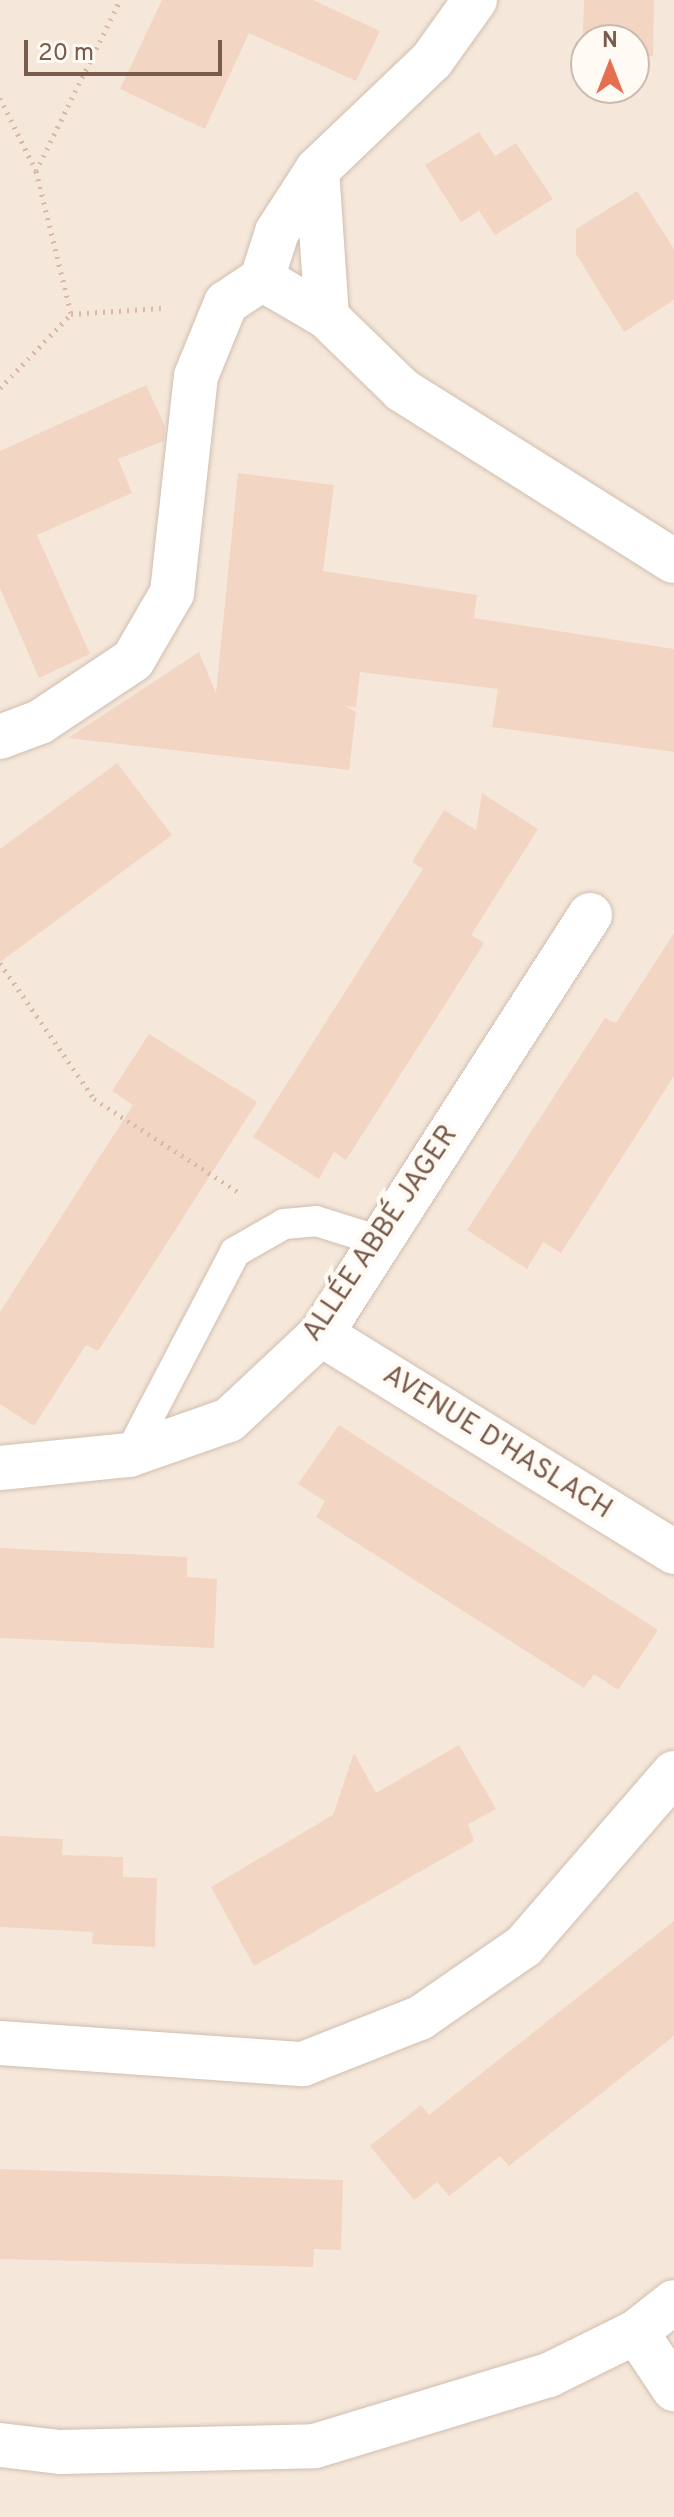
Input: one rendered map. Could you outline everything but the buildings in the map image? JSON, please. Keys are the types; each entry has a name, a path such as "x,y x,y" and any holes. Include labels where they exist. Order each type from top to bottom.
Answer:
{"street":[{"path":"0,737 40,722 133,660 172,593 196,376 226,303 262,279 277,232 317,170 432,60 475,0"},
{"path":"317,170 327,317"},
{"path":"262,279 327,317 402,390 674,561"},
{"name":"ALLÉE ABBÉ JAGER","path":"0,1468 129,1455 229,1420 321,1334 590,915"},
{"name":"AVENUE D'HASLACH","path":"321,1334 674,1552"},
{"path":"0,2043 303,2064 420,2018 524,1946 674,1773"},
{"path":"0,2445 60,2452 315,2446 549,2375 636,2332 674,2302"},
{"path":"636,2332 674,2389"}],"lane":[{"path":"129,1455 235,1252 284,1224 316,1221 380,1241"}],"path":[{"path":"36,171 120,0"},
{"path":"0,98 36,171 71,314"},
{"path":"0,388 71,314 226,303"},
{"path":"0,963 94,1099 284,1224"}],"shaded area":[{"path":"0,0 674,0 674,2517 0,2517"}]}
